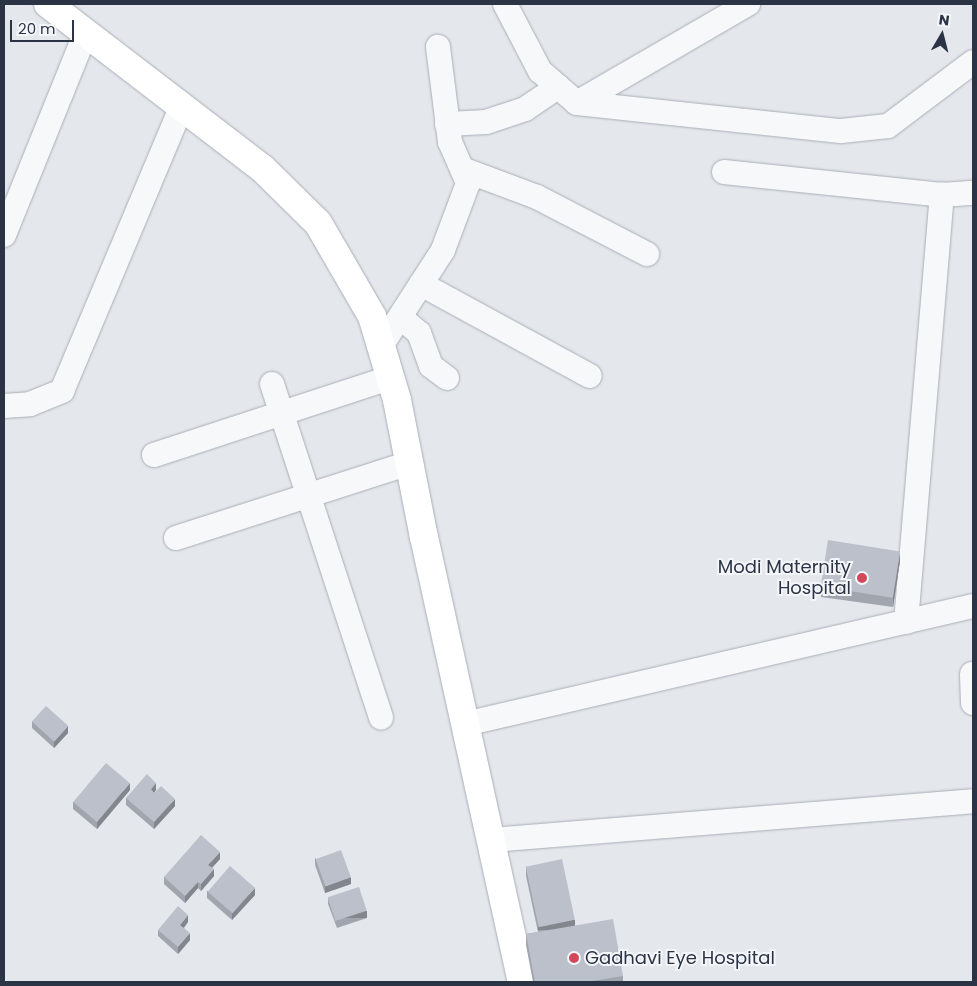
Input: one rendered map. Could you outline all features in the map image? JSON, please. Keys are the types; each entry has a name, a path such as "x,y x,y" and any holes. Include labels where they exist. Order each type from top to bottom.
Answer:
{"main road":[{"path":"48,4 262,168 318,223 372,316 390,378 522,982"}],"street":[{"path":"505,4 540,71 577,103 841,131 888,126 973,62"},
{"path":"577,103 734,7"},
{"path":"4,235 86,32"},
{"path":"381,346 443,250 468,183 450,142 438,47"},
{"path":"447,124 486,122 524,109 558,87"},
{"path":"4,406 30,404 62,391 182,106"},
{"path":"462,169 537,197 647,254"},
{"path":"724,172 942,195 973,193"},
{"path":"906,622 942,195"},
{"path":"421,284 590,376"},
{"path":"400,317 419,332 431,366 447,378"},
{"path":"154,455 390,378"},
{"path":"272,384 382,718"},
{"path":"176,538 409,463"},
{"path":"465,724 973,606"},
{"path":"972,674 973,703"},
{"path":"491,840 973,800"}],"building":[{"path":"828,540 900,551 893,598 821,586"},
{"path":"46,706 68,726 54,742 32,722"},
{"path":"106,763 130,783 97,822 73,802"},
{"path":"147,774 156,783 151,789 154,793 161,786 175,799 154,822 126,798"},
{"path":"201,835 220,852 208,865 214,869 201,884 198,882 185,896 164,877"},
{"path":"341,850 351,877 326,886 316,859"},
{"path":"562,859 575,920 539,927 526,867"},
{"path":"230,866 255,888 233,913 208,892"},
{"path":"359,887 367,911 335,921 328,897"},
{"path":"178,906 188,915 180,925 190,933 178,947 158,930"},
{"path":"613,919 623,976 586,982 535,982 526,934"}],"place":[{"name":"Modi Maternity Hospital","path":"862,578"},
{"name":"Gadhavi Eye Hospital","path":"574,958"}]}
